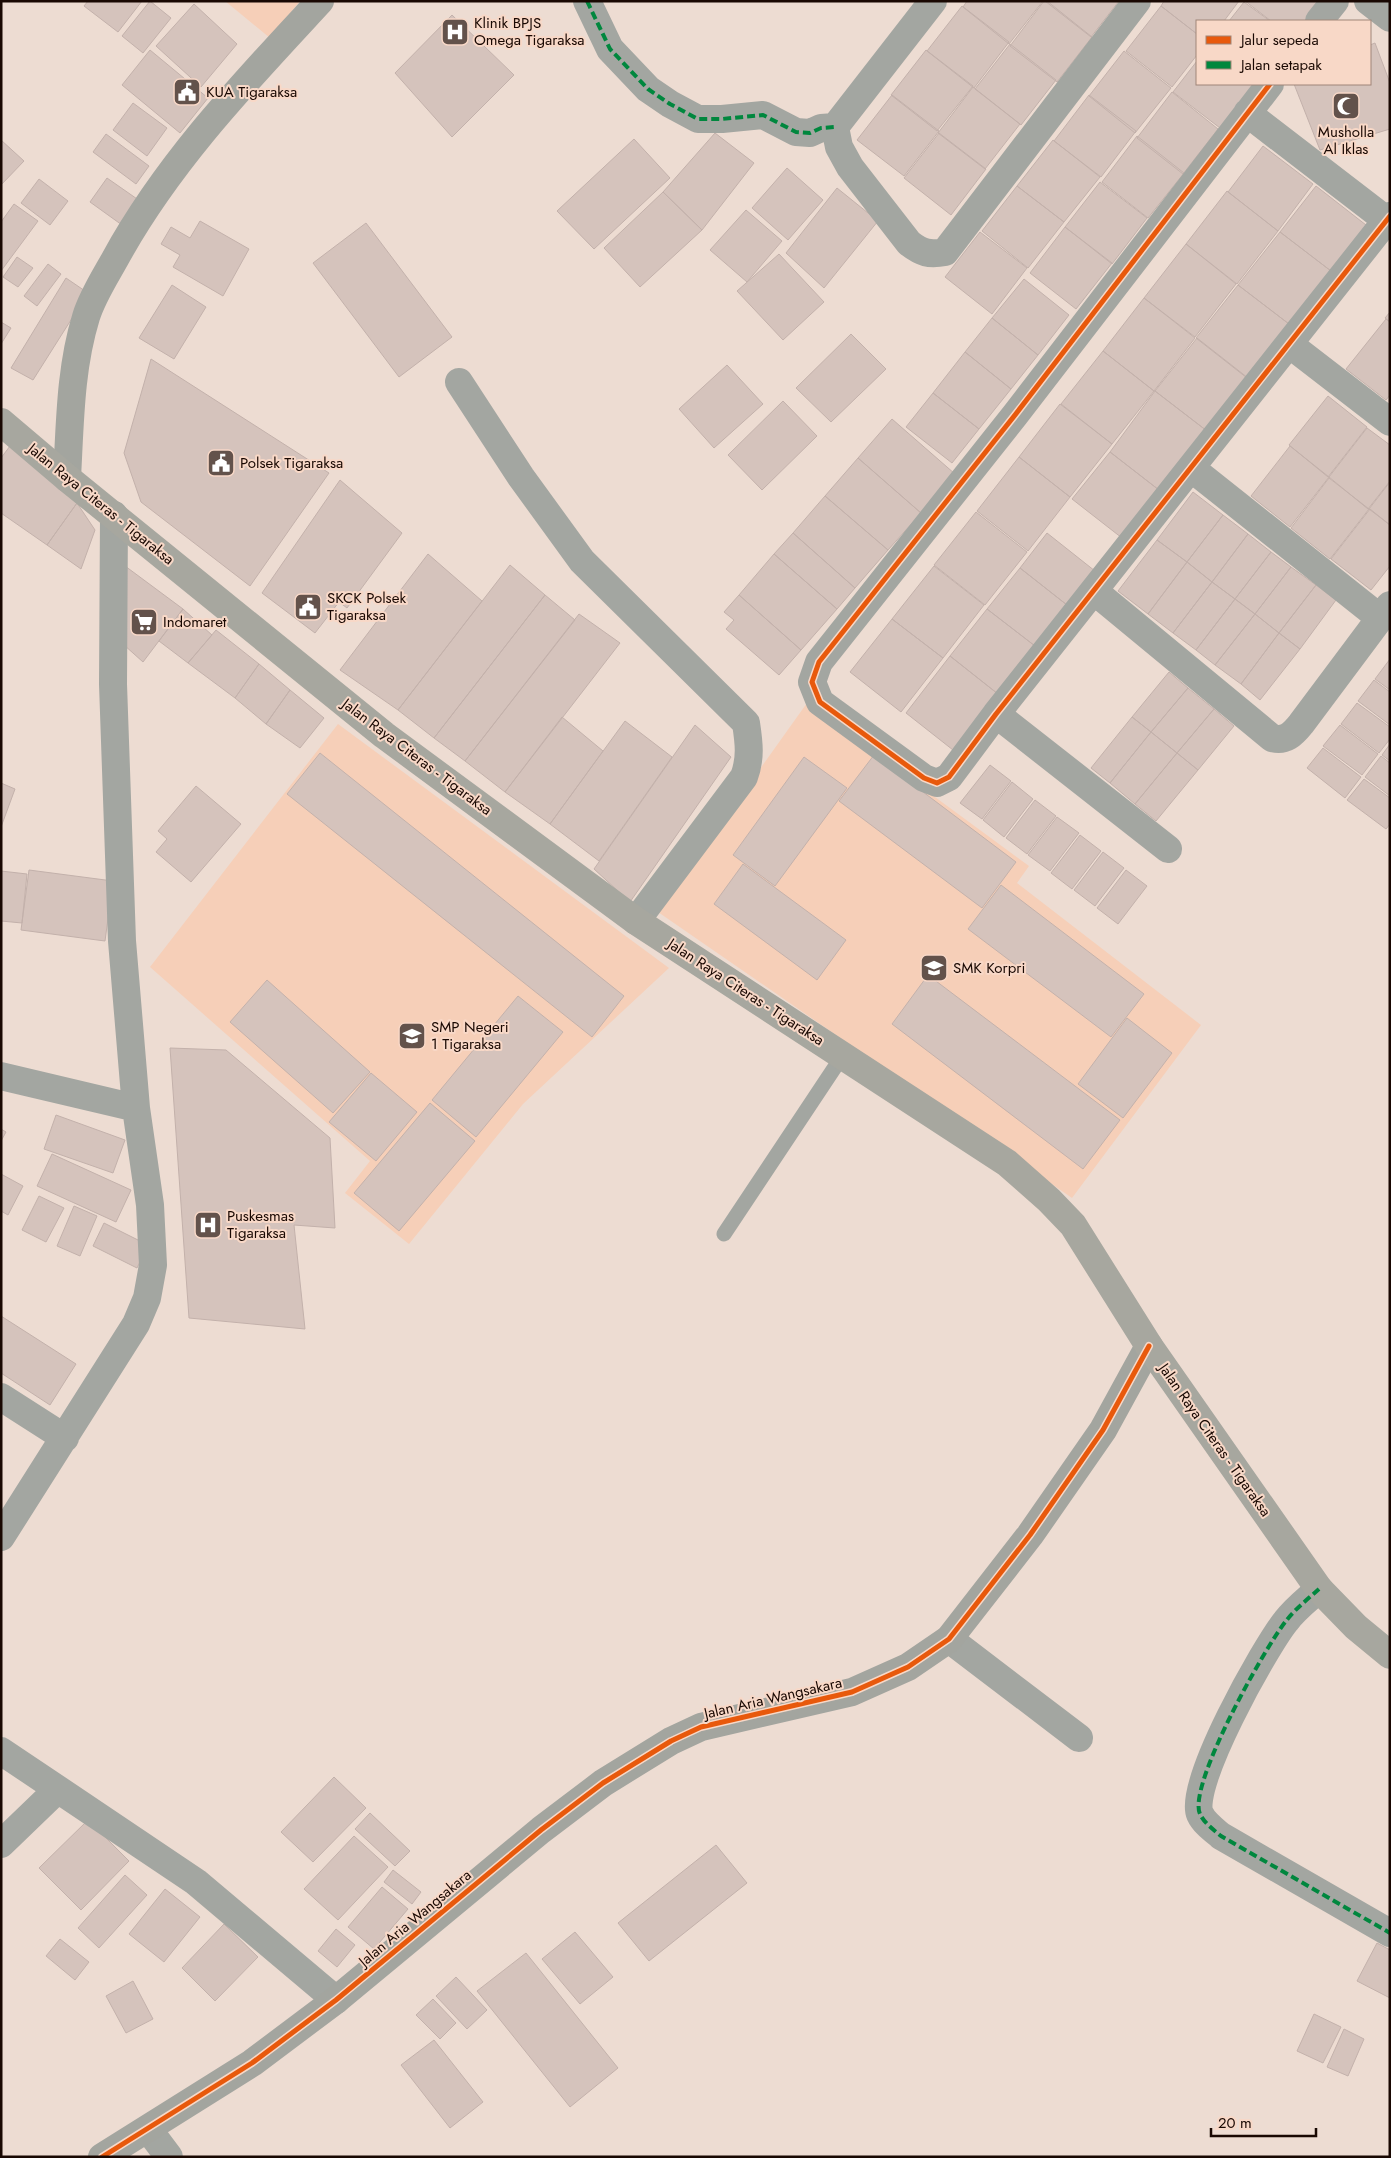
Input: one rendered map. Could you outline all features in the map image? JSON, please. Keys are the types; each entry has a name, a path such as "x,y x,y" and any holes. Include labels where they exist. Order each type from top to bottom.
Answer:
{"main road":[{"name":"Jalan Raya Citeras - Tigaraksa","path":"1,422 67,478 384,735 636,921 843,1054 1007,1163 1049,1200 1073,1225 1149,1346 1319,1589 1356,1628 1390,1655"}],"street":[{"path":"67,478 74,366 86,315 102,282 130,230 174,167 236,92 320,1"},
{"path":"587,1 603,36 616,56 648,89 670,104 698,119 762,115 796,132 810,133 821,128 835,127 933,1"},
{"path":"835,127 839,147 850,168 909,243 922,253 945,252 1137,1"},
{"path":"1320,20 1335,1"},
{"path":"1368,1 1390,18"},
{"path":"1247,113 1389,220 996,714 949,777 937,783 924,778 820,702 812,682 819,662 1009,423 1247,113 1269,85"},
{"path":"1289,344 1390,422"},
{"path":"459,382 520,477 582,560 746,723 750,754 749,765 744,777 636,921"},
{"path":"1094,591 1272,738 1278,740 1293,734 1385,611 1191,468"},
{"path":"1,1536 136,1324 147,1298 154,1265 150,1205 136,1108 121,931 113,684 114,515"},
{"path":"996,714 1168,849"},
{"path":"1,1076 136,1108"},
{"name":"Jalan Aria Wangsakara","path":"102,2157 148,2130 252,2063 336,2000 541,1830 603,1783 671,1741 701,1727 852,1692 908,1668 949,1639 1030,1535 1103,1430 1149,1346"},
{"path":"1,1397 65,1438"},
{"path":"1319,1589 1287,1620 1255,1669 1232,1711 1200,1787 1199,1814 1208,1826 1221,1836 1390,1933"},
{"path":"949,1639 1079,1738"},
{"path":"1,1751 196,1882 336,2000"},
{"path":"1,1844 57,1790"},
{"path":"148,2130 169,2157"}],"lane":[{"path":"724,1234 843,1054"}],"shaded area":[{"path":"225,1 300,1 270,38"},
{"name":"SMK Korpri","path":"807,703 1029,866 1017,883 1201,1025 1072,1198 658,912"},
{"name":"SMP Negeri 1 Tigaraksa","path":"338,724 669,968 523,1104 409,1244 345,1193 370,1161 150,967"}],"building":[{"path":"88,1 142,1 118,32 84,6"},
{"path":"150,1 171,18 143,53 122,36"},
{"path":"967,1 1043,1 1009,44 963,7"},
{"path":"1044,1 1047,1 1092,37 1057,82 1010,46"},
{"path":"1045,1 1119,1 1091,37"},
{"path":"1164,1 1239,1 1225,20 1196,20 1196,33 1161,6"},
{"path":"1245,1 1321,1 1306,20 1270,20"},
{"path":"1244,2 1269,20 1230,20"},
{"path":"194,4 237,44 201,87 156,46"},
{"path":"962,6 1009,42 974,88 927,51"},
{"path":"1161,6 1196,33 1196,56 1172,87 1126,51"},
{"path":"452,15 514,75 452,137 395,73"},
{"name":"Musholla Al Iklas","path":"1375,43 1390,83 1390,129 1320,150 1294,85 1371,85 1371,45"},
{"path":"1010,44 1056,80 1021,125 975,89"},
{"path":"150,50 208,98 180,133 122,85"},
{"path":"926,50 973,86 937,131 891,95"},
{"path":"1124,51 1171,88 1135,133 1089,96"},
{"path":"1196,62 1196,85 1254,85 1220,128 1173,92"},
{"path":"973,87 1020,124 985,169 938,133"},
{"path":"1172,92 1218,129 1183,174 1137,138"},
{"path":"892,95 939,131 904,176 857,140"},
{"path":"1089,95 1136,131 1101,177 1054,141"},
{"path":"133,103 167,128 147,156 113,130"},
{"path":"715,133 754,163 702,230 663,192"},
{"path":"939,133 986,169 951,215 904,178"},
{"path":"106,134 149,166 136,184 93,152"},
{"path":"1137,136 1184,173 1148,218 1102,182"},
{"path":"634,139 670,178 594,249 557,211"},
{"path":"1,140 24,161 1,185"},
{"path":"1053,140 1100,177 1064,222 1017,186"},
{"path":"1263,146 1313,184 1278,231 1228,192"},
{"path":"787,168 823,200 788,240 752,208"},
{"path":"107,178 140,201 122,225 90,202"},
{"path":"39,179 68,201 50,225 21,203"},
{"path":"1100,182 1147,218 1112,264 1065,227"},
{"path":"1017,186 1064,222 1028,268 982,231"},
{"path":"1316,186 1366,225 1331,271 1280,232"},
{"path":"837,188 878,221 824,288 786,253"},
{"path":"1227,191 1278,231 1237,284 1186,244"},
{"path":"663,192 702,230 640,287 604,248"},
{"path":"14,204 38,221 1,271 1,222"},
{"path":"746,210 782,241 747,282 710,250"},
{"path":"200,221 249,249 223,296 173,267 180,255 161,244 171,227 190,238"},
{"path":"366,223 452,337 399,377 313,263"},
{"path":"1065,227 1112,263 1076,309 1030,273"},
{"path":"980,232 1027,268 992,314 945,277"},
{"path":"1280,232 1331,271 1289,324 1238,285"},
{"path":"1186,244 1236,284 1195,337 1144,298"},
{"path":"779,254 824,302 783,340 737,291"},
{"path":"17,257 33,268 18,287 3,277"},
{"path":"48,264 61,274 37,306 24,296"},
{"path":"66,278 88,293 33,380 11,368"},
{"path":"1024,279 1069,315 1038,355 992,318"},
{"path":"172,285 206,307 174,359 139,338"},
{"path":"1238,285 1289,324 1247,378 1196,338"},
{"path":"1144,298 1195,338 1154,391 1103,351"},
{"path":"1390,312 1390,322 1385,318"},
{"path":"992,318 1038,355 1011,389 965,352"},
{"path":"1386,319 1390,322 1390,395 1386,400 1346,369"},
{"path":"1,322 11,328 1,344"},
{"path":"851,334 886,369 831,422 796,388"},
{"path":"1197,338 1248,378 1207,431 1155,391"},
{"path":"1103,351 1154,391 1112,444 1061,404"},
{"path":"965,352 1011,389 979,429 933,393"},
{"name":"Polsek Tigaraksa","path":"151,359 329,473 250,586 141,502 124,453"},
{"path":"727,365 763,404 714,448 679,409"},
{"path":"1155,391 1207,431 1159,490 1110,452"},
{"path":"933,393 979,429 952,463 906,427"},
{"path":"1328,396 1367,427 1328,477 1289,445"},
{"path":"783,401 817,436 762,490 728,455"},
{"path":"1060,404 1112,444 1070,497 1019,457"},
{"path":"892,419 955,474 921,513 858,458"},
{"path":"1367,428 1390,445 1390,481 1368,509 1329,477"},
{"path":"13,442 77,503 47,545 1,513 1,458"},
{"path":"1290,446 1329,477 1290,527 1251,496"},
{"path":"1110,452 1159,490 1122,538 1072,499"},
{"path":"1019,457 1070,497 1028,551 977,511"},
{"path":"858,458 921,513 888,550 825,496"},
{"path":"1329,478 1369,509 1330,559 1291,528"},
{"path":"340,480 402,533 347,608 339,602 315,633 262,593"},
{"path":"1390,482 1390,525 1369,509"},
{"path":"1193,492 1223,515 1187,562 1157,540"},
{"path":"825,496 888,550 855,588 793,533"},
{"path":"77,503 95,530 81,569 47,545"},
{"path":"1370,509 1390,525 1390,566 1371,590 1331,559"},
{"path":"976,512 1027,552 985,605 934,565"},
{"path":"1223,515 1248,534 1212,582 1187,562"},
{"path":"793,533 855,588 837,609 774,554"},
{"path":"1047,533 1095,571 1067,605 1020,568"},
{"path":"1248,534 1271,552 1235,599 1212,582"},
{"path":"1157,540 1187,562 1148,614 1118,591"},
{"path":"1271,552 1291,567 1255,614 1235,599"},
{"path":"428,554 482,601 398,710 340,670"},
{"path":"774,554 837,609 801,650 739,595"},
{"path":"1187,562 1212,582 1173,633 1148,614"},
{"name":"Indomaret","path":"121,563 183,609 143,662 114,636"},
{"path":"510,565 545,595 434,738 398,710"},
{"path":"934,566 984,605 943,658 892,619"},
{"path":"1291,567 1316,585 1279,633 1255,614"},
{"path":"1020,568 1067,605 1035,646 987,609"},
{"path":"1212,582 1235,599 1196,650 1173,633"},
{"path":"1316,585 1336,600 1300,649 1279,633"},
{"path":"545,595 575,620 465,761 434,738"},
{"path":"739,595 801,650 779,675 726,629 734,620 724,612"},
{"path":"1235,599 1255,614 1215,665 1196,650"},
{"path":"183,609 212,635 188,663 159,641"},
{"path":"987,609 1035,646 998,694 950,656"},
{"path":"579,614 620,643 505,792 465,761"},
{"path":"1255,614 1279,633 1241,684 1215,665"},
{"path":"892,619 943,658 901,712 850,672"},
{"path":"216,630 259,664 235,698 188,663"},
{"path":"1279,633 1300,649 1260,700 1241,684"},
{"path":"950,656 998,694 953,750 906,713"},
{"path":"1390,659 1390,690 1375,679"},
{"path":"259,664 290,690 266,724 235,698"},
{"path":"1169,672 1188,688 1151,732 1132,717"},
{"path":"1374,680 1390,692 1390,725 1358,701"},
{"path":"1188,688 1214,709 1177,753 1151,732"},
{"path":"290,690 324,718 300,748 266,724"},
{"path":"1357,703 1390,727 1390,739 1379,753 1341,724"},
{"path":"1214,709 1234,726 1198,770 1177,753"},
{"path":"562,717 603,751 550,824 505,792"},
{"path":"1132,717 1151,732 1110,783 1091,768"},
{"path":"625,721 672,757 599,861 550,824"},
{"path":"695,725 731,757 630,902 594,869"},
{"path":"1340,725 1378,754 1362,775 1323,746"},
{"path":"1151,732 1177,753 1135,804 1110,783"},
{"path":"1390,744 1390,761 1382,755"},
{"path":"1323,748 1361,777 1345,798 1307,768"},
{"path":"320,753 624,996 592,1037 287,794"},
{"path":"1177,753 1198,770 1156,821 1135,804"},
{"path":"874,755 1016,862 982,908 839,801"},
{"path":"1381,756 1390,763 1390,796 1365,777"},
{"path":"804,757 847,788 775,886 733,855"},
{"path":"990,765 1011,781 982,819 960,803"},
{"path":"1364,779 1390,798 1390,824 1386,829 1347,800"},
{"path":"1012,782 1033,799 1004,837 983,820"},
{"path":"1,783 15,789 1,827"},
{"path":"196,786 241,824 191,882 156,852 167,839 158,831"},
{"path":"1035,800 1056,816 1027,854 1006,838"},
{"path":"1057,817 1079,833 1050,871 1028,855"},
{"path":"1080,835 1101,851 1072,889 1051,873"},
{"path":"1103,852 1124,868 1095,906 1074,890"},
{"path":"743,864 846,940 817,980 714,904"},
{"path":"29,870 113,881 105,941 21,930"},
{"path":"1126,870 1147,886 1118,924 1097,908"},
{"path":"1,871 27,874 22,923 1,921"},
{"path":"1001,885 1144,994 1111,1037 968,929"},
{"path":"928,975 1120,1120 1083,1169 892,1024"},
{"path":"267,980 370,1072 333,1113 230,1022"},
{"path":"518,996 563,1032 476,1137 432,1100"},
{"path":"1127,1018 1172,1053 1123,1118 1078,1084"},
{"name":"Puskesmas Tigaraksa","path":"170,1048 226,1050 330,1138 335,1228 294,1225 305,1329 189,1318"},
{"path":"371,1073 417,1112 376,1161 329,1122"},
{"path":"430,1103 475,1141 399,1231 354,1193"},
{"path":"56,1115 125,1140 113,1173 44,1149"},
{"path":"1,1129 6,1132 1,1141"},
{"path":"52,1154 131,1190 116,1222 37,1186"},
{"path":"1,1174 23,1186 8,1215 1,1211"},
{"path":"39,1196 64,1208 46,1242 22,1230"},
{"path":"74,1206 97,1216 80,1256 57,1246"},
{"path":"104,1223 148,1245 137,1268 93,1246"},
{"path":"1,1316 76,1364 50,1405 1,1373"},
{"path":"334,1777 366,1808 313,1862 281,1832"},
{"path":"370,1813 410,1851 395,1866 355,1829"},
{"path":"88,1820 129,1861 81,1910 39,1868"},
{"path":"354,1836 388,1867 338,1920 304,1889"},
{"path":"716,1845 747,1883 649,1961 618,1923"},
{"path":"393,1870 421,1892 412,1904 384,1882"},
{"path":"125,1875 147,1895 99,1948 78,1928"},
{"path":"382,1887 408,1909 374,1949 348,1927"},
{"path":"165,1889 200,1917 164,1962 129,1934"},
{"path":"224,1924 258,1957 215,2001 182,1968"},
{"path":"336,1929 355,1945 337,1967 318,1951"},
{"path":"575,1932 613,1977 580,2004 542,1959"},
{"path":"60,1939 89,1962 75,1980 46,1956"},
{"path":"1377,1943 1390,1950 1390,1998 1357,1981"},
{"path":"526,1953 618,2068 570,2107 477,1991"},
{"path":"456,1977 487,2010 467,2029 436,1996"},
{"path":"133,1981 153,2019 126,2033 106,1996"},
{"path":"433,1999 456,2023 440,2039 416,2015"},
{"path":"1314,2014 1341,2027 1323,2063 1297,2051"},
{"path":"1344,2029 1364,2039 1348,2076 1327,2067"},
{"path":"434,2040 483,2102 450,2128 401,2065"}],"marked path":[{"path":"587,1 610,49 648,89 670,104 698,119 763,115 796,132 810,133 821,128 835,127"},
{"path":"1319,1589 1297,1608 1286,1621 1246,1686 1216,1747 1205,1776 1199,1799 1200,1814 1221,1836 1390,1933"}],"cycle path":[{"path":"1269,85 1015,415 819,662 812,682 820,702 924,778 937,783 949,777 996,714 1390,216"},
{"path":"102,2157 252,2063 336,2000 541,1830 603,1783 671,1741 701,1727 852,1692 908,1667 949,1639 1030,1535 1103,1430 1149,1346"}],"place":[{"name":"Klinik BPJS Omega Tigaraksa","path":"455,32"},
{"name":"KUA Tigaraksa","path":"187,92"},
{"name":"Musholla Al Iklas","path":"1346,106"},
{"name":"Polsek Tigaraksa","path":"221,463"},
{"name":"SKCK Polsek Tigaraksa","path":"308,607"},
{"name":"Indomaret","path":"144,622"},
{"name":"SMK Korpri","path":"934,968"},
{"name":"SMP Negeri 1 Tigaraksa","path":"412,1036"},
{"name":"Puskesmas Tigaraksa","path":"208,1225"}]}
